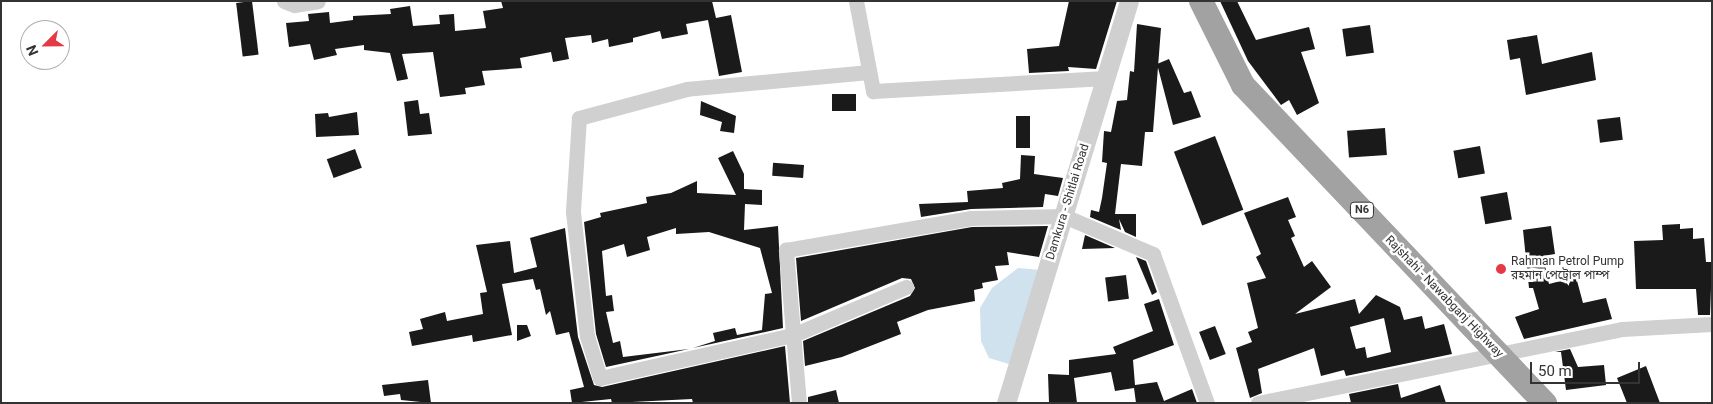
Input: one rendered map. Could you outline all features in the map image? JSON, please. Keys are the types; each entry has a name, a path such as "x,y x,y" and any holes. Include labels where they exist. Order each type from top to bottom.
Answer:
{"highway":[{"name":"Rajshahi - Nawabganj Highway","path":"1201,1 1244,85 1545,403"}],"street":[{"path":"284,1 294,5 318,1"},
{"path":"856,1 873,91 1106,78"},
{"name":"Damkura - Shitlai Road","path":"1006,403 1129,1"},
{"path":"869,72 687,89 579,118 573,212 587,336 600,378 793,335 906,287"},
{"path":"799,403 786,250 971,218 1064,216 1153,254 1207,403"},
{"path":"1258,403 1334,385 1500,355 1622,329 1712,324"}],"water":[{"path":"1018,268 1041,270 1012,365 989,358 981,341 980,308 992,288"}],"building":[{"path":"252,1 259,55 243,57 236,3"},
{"path":"501,1 712,1 716,18 731,15 742,72 719,76 708,20 686,24 688,34 662,39 660,31 633,38 633,42 609,47 608,39 592,43 591,35 565,38 569,59 553,62 551,52 520,58 522,68 482,71 485,85 465,88 466,94 440,97 433,52 402,54 408,79 397,81 390,53 364,50 364,45 335,49 337,55 314,60 310,44 289,47 286,23 309,21 308,14 329,12 330,23 353,20 353,16 391,14 390,9 410,6 413,26 440,24 439,15 454,14 455,31 486,28 483,11 503,8"},
{"path":"1069,1 1117,1 1096,69 1068,67 1069,71 1029,73 1027,49 1059,46"},
{"path":"1220,1 1237,1 1256,40 1309,27 1315,49 1301,52 1319,103 1297,115 1289,100 1281,105 1248,61"},
{"path":"1137,24 1161,28 1153,132 1145,132 1142,166 1121,164 1115,214 1136,214 1136,237 1125,232 1119,219 1121,230 1090,217 1091,210 1099,212 1102,198 1107,163 1102,162 1104,131 1111,132 1117,101 1127,100 1130,71 1134,72"},
{"path":"1370,25 1374,53 1346,57 1342,29"},
{"path":"1537,35 1542,64 1592,52 1596,80 1526,95 1520,58 1510,60 1507,40"},
{"path":"1169,59 1184,93 1191,91 1201,117 1173,125 1157,64"},
{"path":"832,94 856,94 856,111 832,111"},
{"path":"418,100 420,114 429,113 432,134 408,136 404,102"},
{"path":"701,101 736,116 734,133 720,131 722,122 700,115"},
{"path":"357,112 359,135 316,137 315,114 328,113 329,117"},
{"path":"1016,116 1030,116 1030,148 1016,148"},
{"path":"1620,117 1623,140 1600,143 1597,120"},
{"path":"1385,128 1387,155 1349,158 1347,131"},
{"path":"1215,136 1243,210 1202,226 1174,152"},
{"path":"1480,146 1485,174 1458,178 1453,151"},
{"path":"355,149 362,168 334,178 327,159"},
{"path":"733,151 744,174 744,189 762,190 762,205 745,204 744,230 778,226 783,328 693,348 715,341 713,333 735,328 737,335 762,330 765,294 772,293 760,248 709,232 676,234 676,228 647,237 650,250 627,257 624,244 602,251 606,296 612,295 614,311 606,312 613,343 620,341 623,357 689,349 606,367 596,334 584,222 601,217 600,213 647,203 646,197 671,193 697,181 697,193 736,195 718,158"},
{"path":"1021,155 1035,156 1034,174 1063,178 1058,196 1045,194 1043,207 971,209 921,217 919,204 968,202 967,191 1003,188 1002,183 1020,179"},
{"path":"773,163 804,165 803,178 772,176"},
{"path":"1507,192 1512,220 1485,224 1480,197"},
{"path":"1288,197 1296,217 1288,220 1295,236 1291,238 1304,267 1312,261 1331,287 1295,314 1355,299 1359,314 1376,295 1400,307 1404,320 1422,316 1425,329 1444,324 1452,354 1346,376 1344,370 1321,376 1314,348 1258,369 1262,393 1250,398 1236,348 1252,342 1248,332 1258,328 1247,283 1266,278 1256,257 1261,254 1244,213","holes":["1384,318 1391,352 1367,358 1365,347 1356,349 1350,327"]},
{"path":"1680,224 1680,229 1693,228 1693,239 1704,238 1706,262 1712,262 1710,315 1698,315 1696,289 1636,289 1634,241 1663,240 1662,225"},
{"path":"1048,226 1039,257 1007,252 1009,265 995,266 998,280 982,283 983,288 974,290 975,301 928,310 897,322 901,334 842,357 805,366 803,341 910,296 915,288 911,279 902,278 801,321 796,258 972,227"},
{"path":"1551,226 1555,254 1543,256 1549,284 1576,277 1583,303 1606,298 1612,319 1524,339 1515,317 1539,309 1533,288 1529,288 1523,230"},
{"path":"565,228 578,337 594,385 602,387 785,346 790,403 693,403 692,399 612,403 611,399 572,403 570,390 584,387 569,332 556,335 550,311 546,315 540,289 536,290 533,279 502,284 512,335 473,342 472,335 412,346 409,332 423,329 420,319 445,312 447,321 483,314 480,293 487,292 476,245 510,241 514,273 537,267 530,238"},
{"path":"1085,235 1115,248 1082,249"},
{"path":"1136,257 1146,261 1157,292 1152,295"},
{"path":"1126,275 1129,299 1108,301 1105,278"},
{"path":"1159,299 1174,345 1133,360 1135,385 1157,382 1164,401 1192,389 1197,403 1136,403 1134,388 1115,391 1111,372 1074,378 1077,403 1049,403 1048,374 1069,375 1069,360 1116,354 1113,347 1153,331 1144,304"},
{"path":"517,325 527,325 531,336 517,341"},
{"path":"1215,326 1226,354 1210,360 1199,332"},
{"path":"1570,349 1578,367 1604,365 1606,385 1566,390 1561,352 1555,352"},
{"path":"1646,366 1660,403 1627,403 1617,378"},
{"path":"428,380 431,403 401,400 400,394 384,396 382,385"},
{"path":"1398,384 1401,398 1440,385 1446,403 1351,403 1349,394"},
{"path":"836,390 839,403 808,403 808,397"}],"place":[{"name":"Rahman Petrol Pump রহমান পেট্রোল পাম্প","path":"1501,269"}]}
